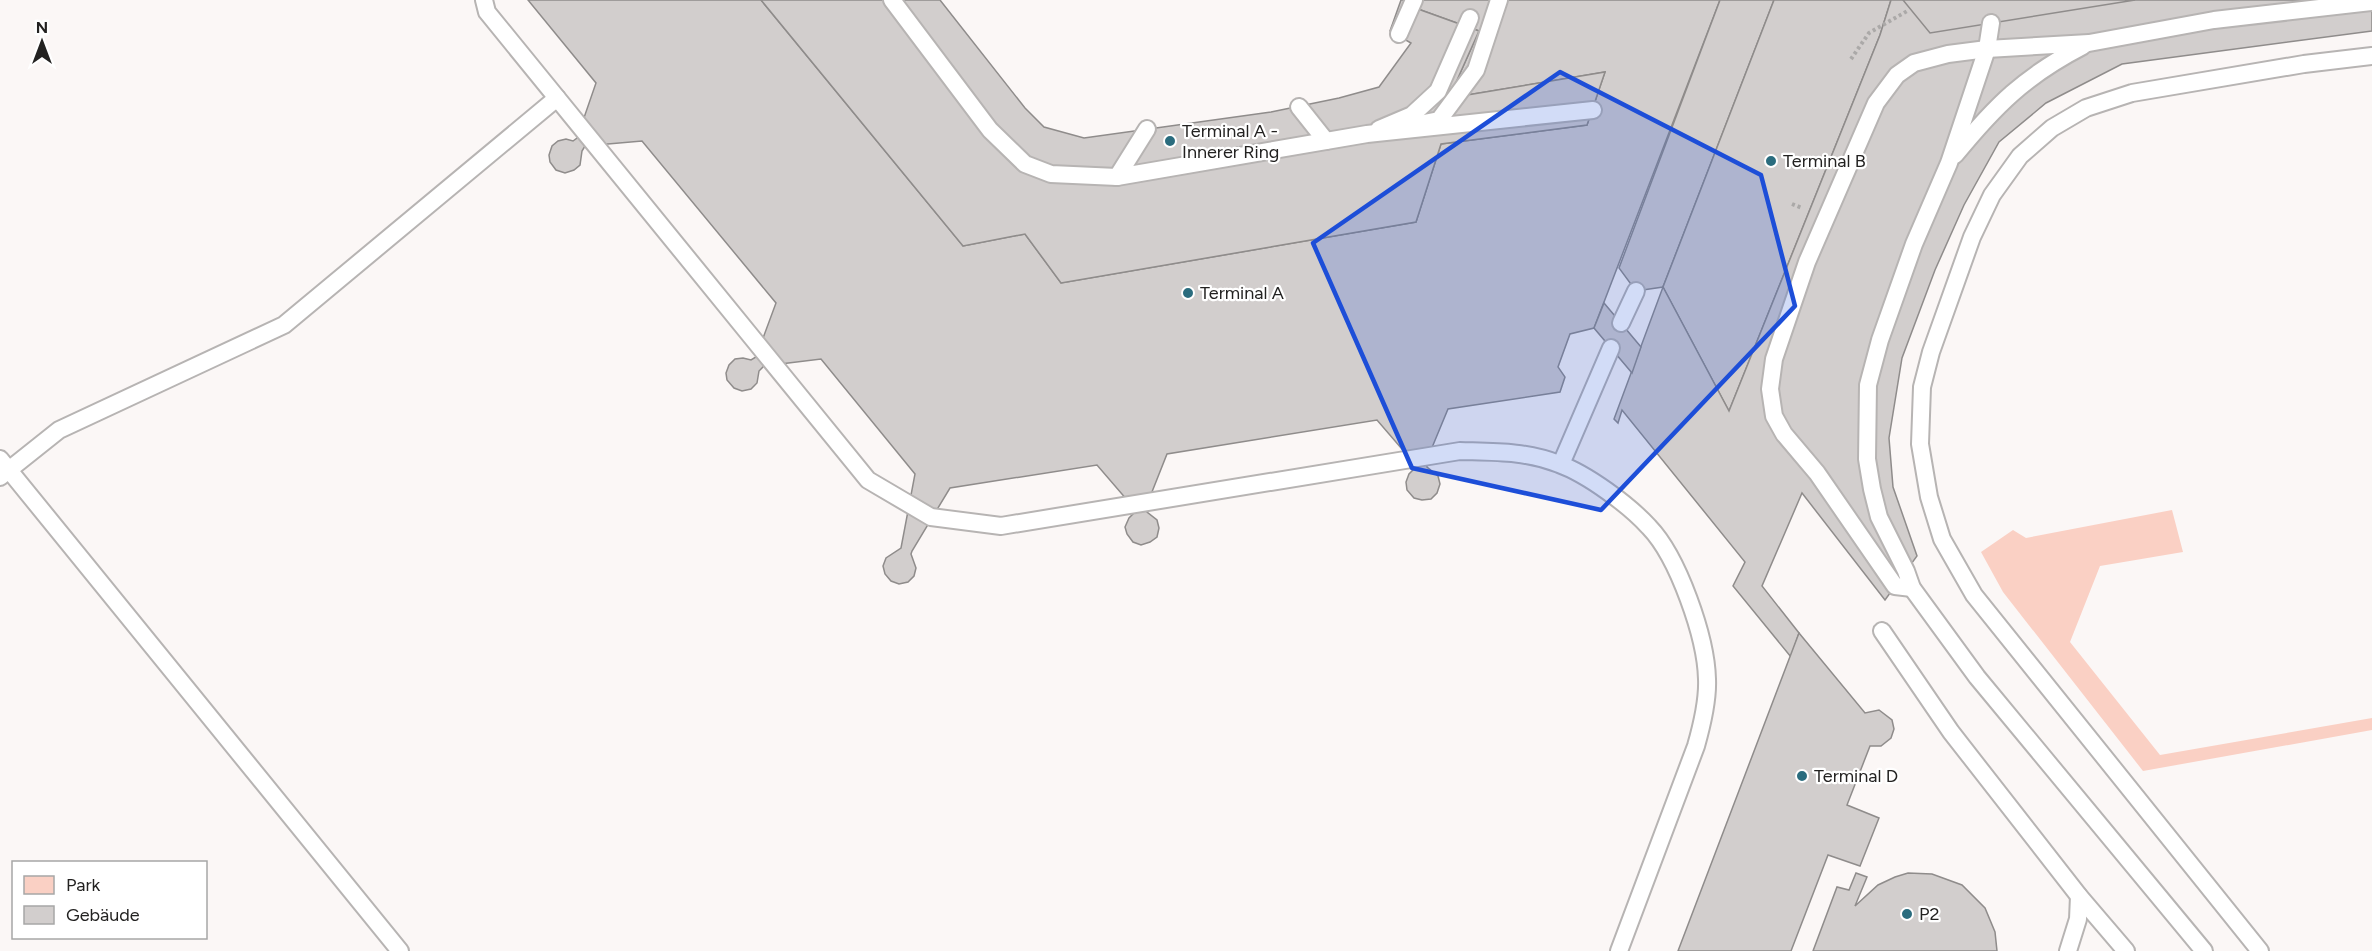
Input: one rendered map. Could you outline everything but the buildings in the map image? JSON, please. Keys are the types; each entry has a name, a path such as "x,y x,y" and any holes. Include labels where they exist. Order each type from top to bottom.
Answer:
{"lane":[{"path":"484,0 487,12 868,480 931,518 1001,526 1460,451 1519,452 1561,464 1607,491 1650,528 1682,579 1703,646 1707,679 1703,723 1696,746 1619,951"},
{"path":"892,0 990,130 1025,164 1052,174 1117,177 1439,120 1476,70 1499,0"},
{"path":"1399,34 1414,0"},
{"path":"1912,588 1895,586 1817,473 1784,434 1774,416 1770,389 1774,359 1807,262 1876,103 1896,75 1914,63 1934,57 1987,49 2089,43 2214,20 2372,2"},
{"path":"1367,134 1412,115 1438,91 1470,18"},
{"path":"1990,23 1987,49 1949,163 1914,244 1880,340 1868,385 1867,459 1872,489 1879,517 1912,588 1977,677 2204,951"},
{"path":"1949,163 1989,113 2026,81 2050,63 2089,43"},
{"path":"2260,951 1974,595 1942,539 1929,497 1920,444 1922,387 1931,352 1972,237 1992,195 2020,156 2052,128 2086,108 2132,93 2304,64 2372,56"},
{"path":"400,951 3,469 59,430 284,325 557,98"},
{"path":"1299,106 1326,141"},
{"path":"1367,134 1593,110"},
{"path":"1117,177 1147,129"},
{"path":"1621,323 1636,291"},
{"path":"1561,464 1611,348"},
{"path":"1882,631 1951,732 2079,896 2126,951"},
{"path":"2068,951 2076,927 2079,896"}],"path":[{"path":"1851,58 1869,33 1909,10"}],"highlighted area":[{"path":"1560,72 1761,175 1795,306 1601,510 1412,468 1313,243"}],"green space":[{"path":"2172,510 2183,552 2100,566 2070,642 2160,755 2372,718 2372,730 2143,771 2003,592 1981,552 2013,530 2026,538"}],"place":[{"name":"Terminal A - Innerer Ring","path":"1170,141"},
{"name":"Terminal B","path":"1771,161"},
{"name":"Terminal A","path":"1188,293"},
{"name":"Terminal D","path":"1802,776"},
{"name":"P2","path":"1907,914"}]}
